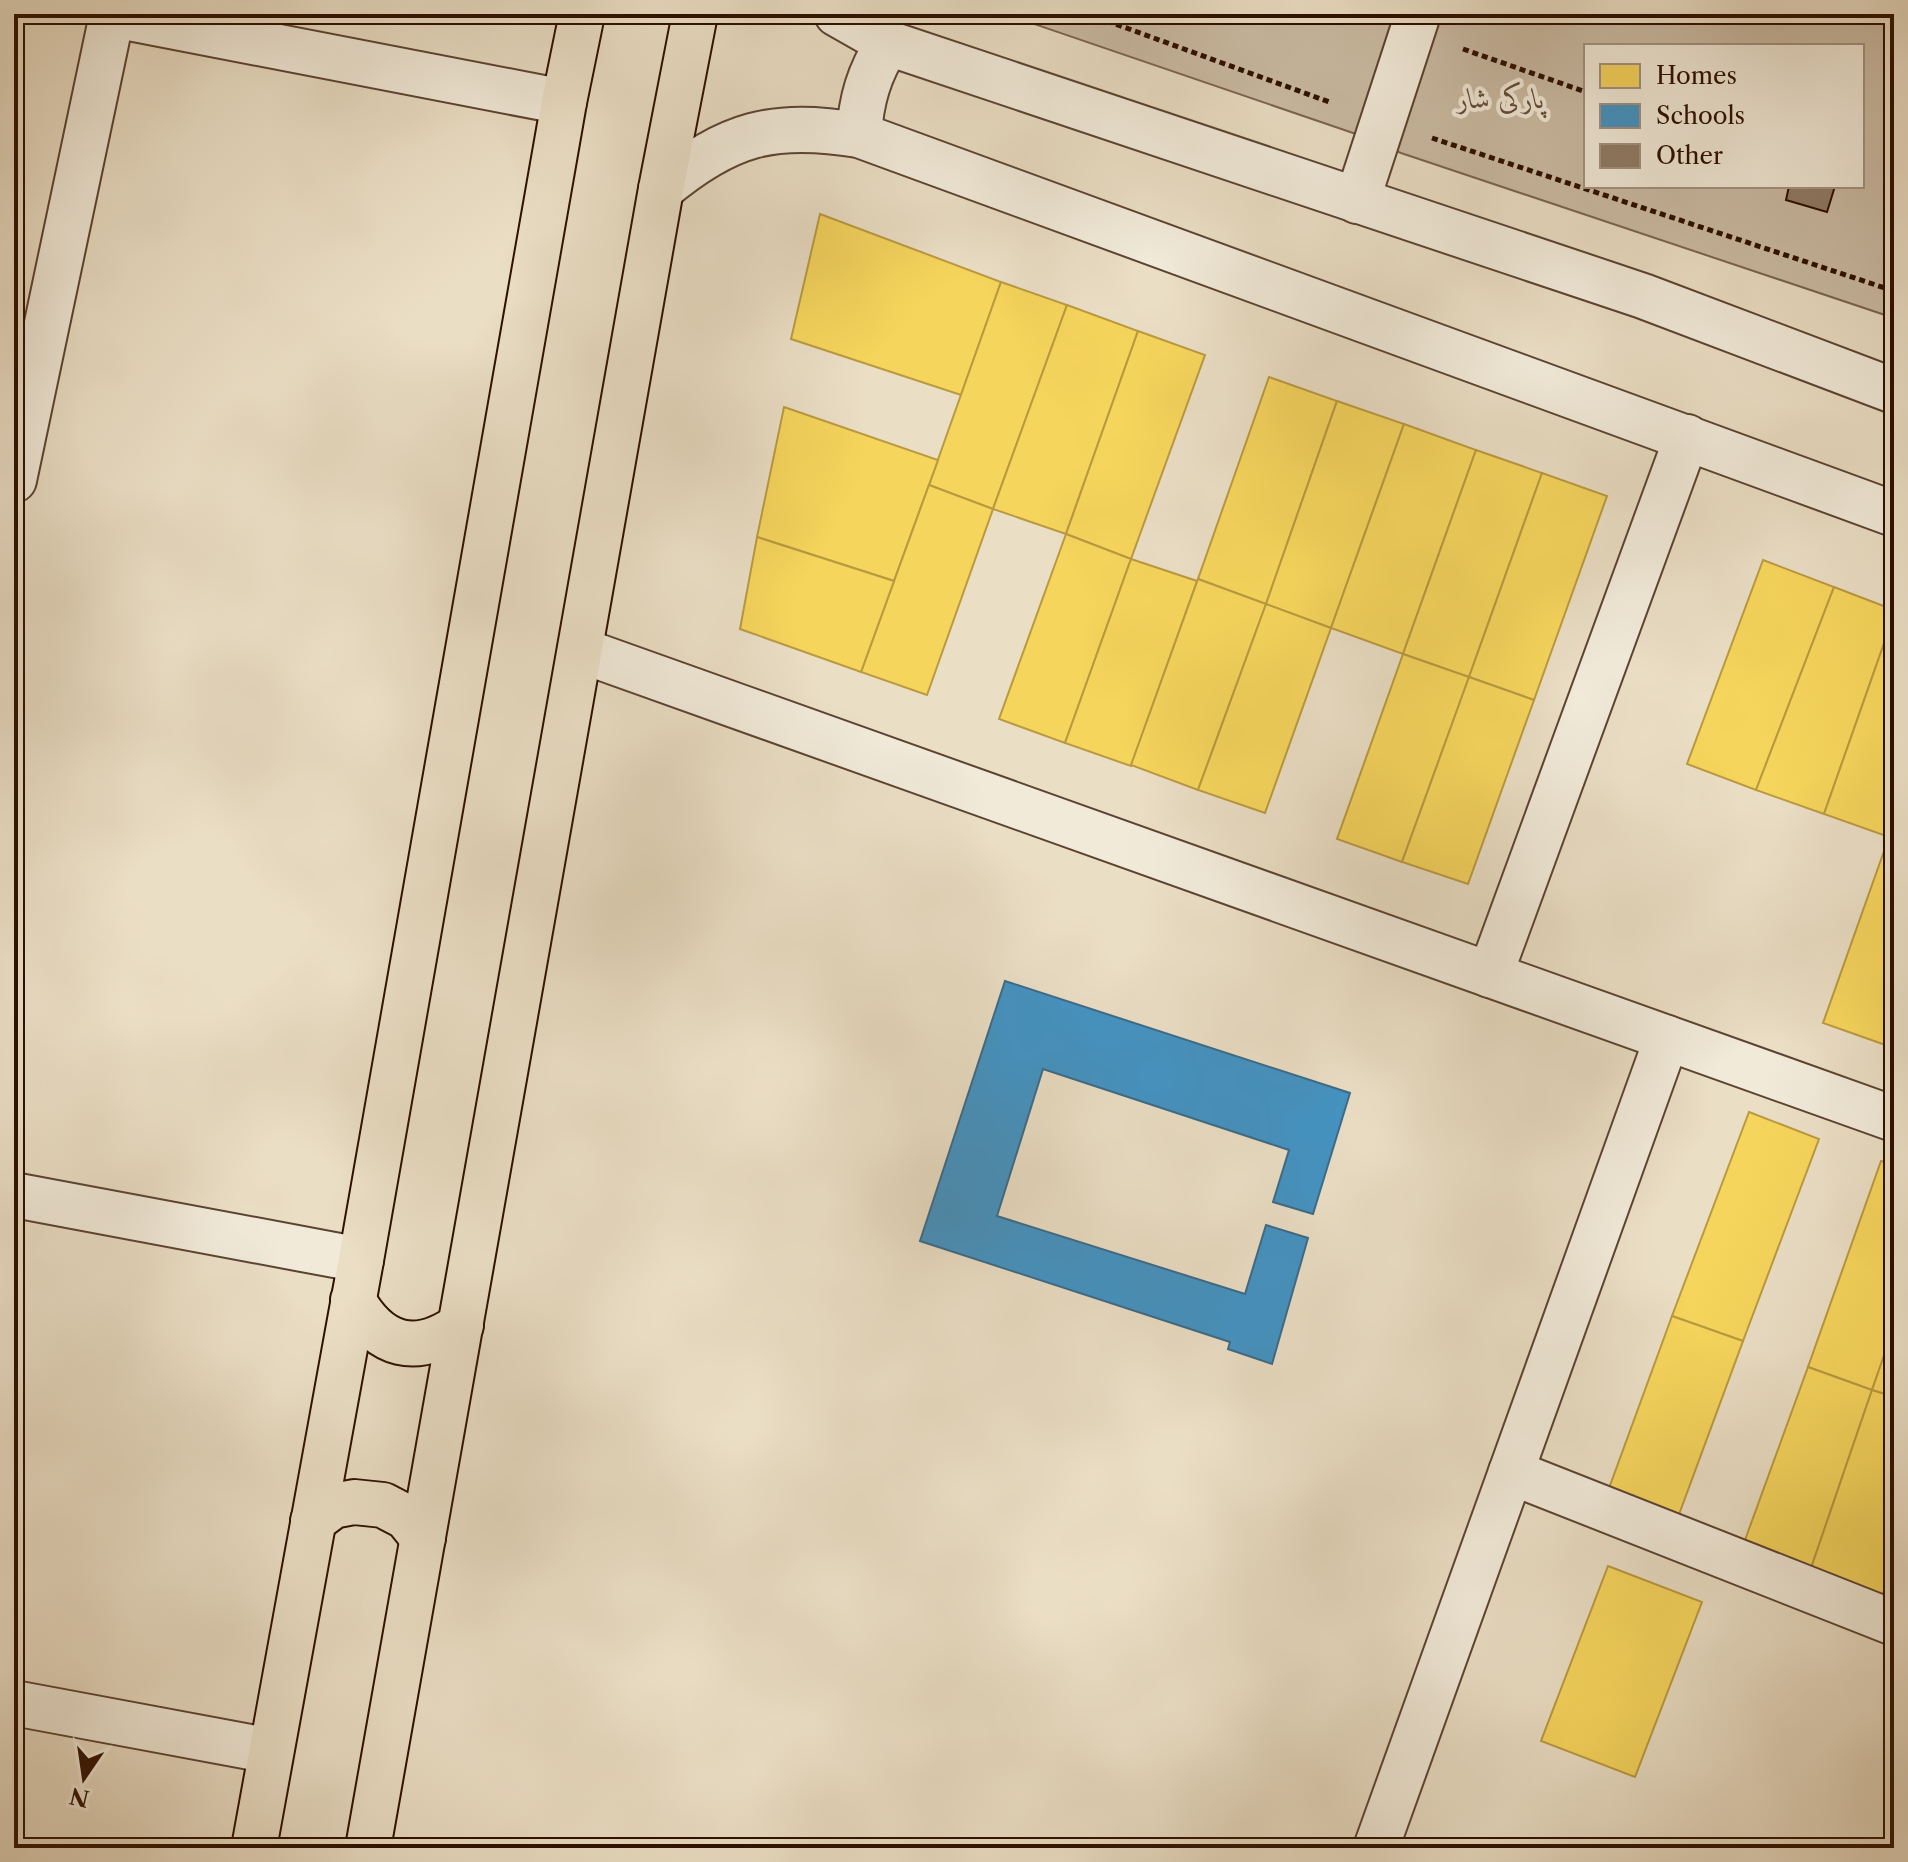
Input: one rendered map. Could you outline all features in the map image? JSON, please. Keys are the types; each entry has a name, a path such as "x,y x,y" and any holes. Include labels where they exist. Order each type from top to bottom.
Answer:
{"main road":[{"path":"254,1848 582,14"},
{"path":"368,1848 661,189 695,14"},
{"path":"357,1280 364,1319 380,1334 400,1343 422,1344 444,1338 461,1325"},
{"path":"313,1521 333,1506 354,1502 383,1505 406,1517 423,1538"}],"street":[{"path":"14,480 110,14 564,102"},
{"path":"837,14 888,43 1643,296 1894,391"},
{"path":"1357,201 1416,23"},
{"path":"859,135 866,87 888,43"},
{"path":"661,189 694,162 732,142 774,131 817,128 859,135 1894,514"},
{"path":"1490,975 1687,437"},
{"path":"580,650 1894,1119"},
{"path":"1376,1848 1667,1038"},
{"path":"14,1195 357,1280"},
{"path":"1511,1472 1894,1623"},
{"path":"14,1703 271,1751"}],"path":[{"path":"1088,14 1384,122 1894,291"},
{"path":"1416,23 1584,91"}],"green space":[{"name":"پارکی شار","path":"1005,14 1894,14 1894,318 1401,153 1356,134"}],"building: Homes":[{"path":"820,214 1001,282 961,395 791,339"},
{"path":"1001,282 1067,305 993,509 929,485"},
{"path":"1067,305 1138,331 1066,534 993,509"},
{"path":"1138,331 1205,355 1131,559 1066,534"},
{"path":"1269,377 1337,401 1266,604 1198,579"},
{"path":"1337,401 1404,424 1331,628 1266,604"},
{"path":"784,407 938,460 894,581 757,537"},
{"path":"1404,424 1476,450 1403,654 1331,628"},
{"path":"1476,450 1542,473 1469,677 1403,654"},
{"path":"1542,473 1607,496 1534,700 1469,677"},
{"path":"929,485 993,509 927,695 861,672"},
{"path":"1066,534 1131,559 1065,743 999,719"},
{"path":"757,537 894,581 861,672 740,629"},
{"path":"1131,559 1197,581 1131,766 1065,743"},
{"path":"1763,560 1834,587 1756,790 1687,764"},
{"path":"1198,579 1266,604 1198,790 1131,765"},
{"path":"1834,587 1894,610 1894,615 1824,814 1756,790"},
{"path":"1266,604 1331,628 1265,813 1198,790"},
{"path":"1894,615 1894,822 1889,837 1824,814"},
{"path":"1403,654 1469,677 1402,862 1337,839"},
{"path":"1469,677 1534,700 1468,884 1402,862"},
{"path":"1889,837 1894,839 1894,1048 1823,1023"},
{"path":"1749,1112 1819,1139 1743,1341 1672,1316"},
{"path":"1881,1161 1894,1166 1894,1327 1872,1390 1808,1367"},
{"path":"1672,1316 1743,1341 1674,1528 1604,1502"},
{"path":"1894,1327 1894,1397 1872,1390"},
{"path":"1808,1367 1872,1390 1809,1574 1741,1551"},
{"path":"1872,1390 1894,1397 1894,1564 1881,1599 1809,1574"},
{"path":"1894,1564 1894,1604 1881,1599"},
{"path":"1608,1566 1702,1602 1635,1777 1541,1741"}],"building: Schools":[{"path":"1005,981 1350,1093 1313,1214 1273,1202 1289,1150 1043,1069 997,1216 1245,1294 1266,1225 1308,1238 1272,1364 1228,1349 1230,1342 920,1241"}],"building: Other":[{"path":"1789,188 1834,188 1827,212 1786,200"}]}
